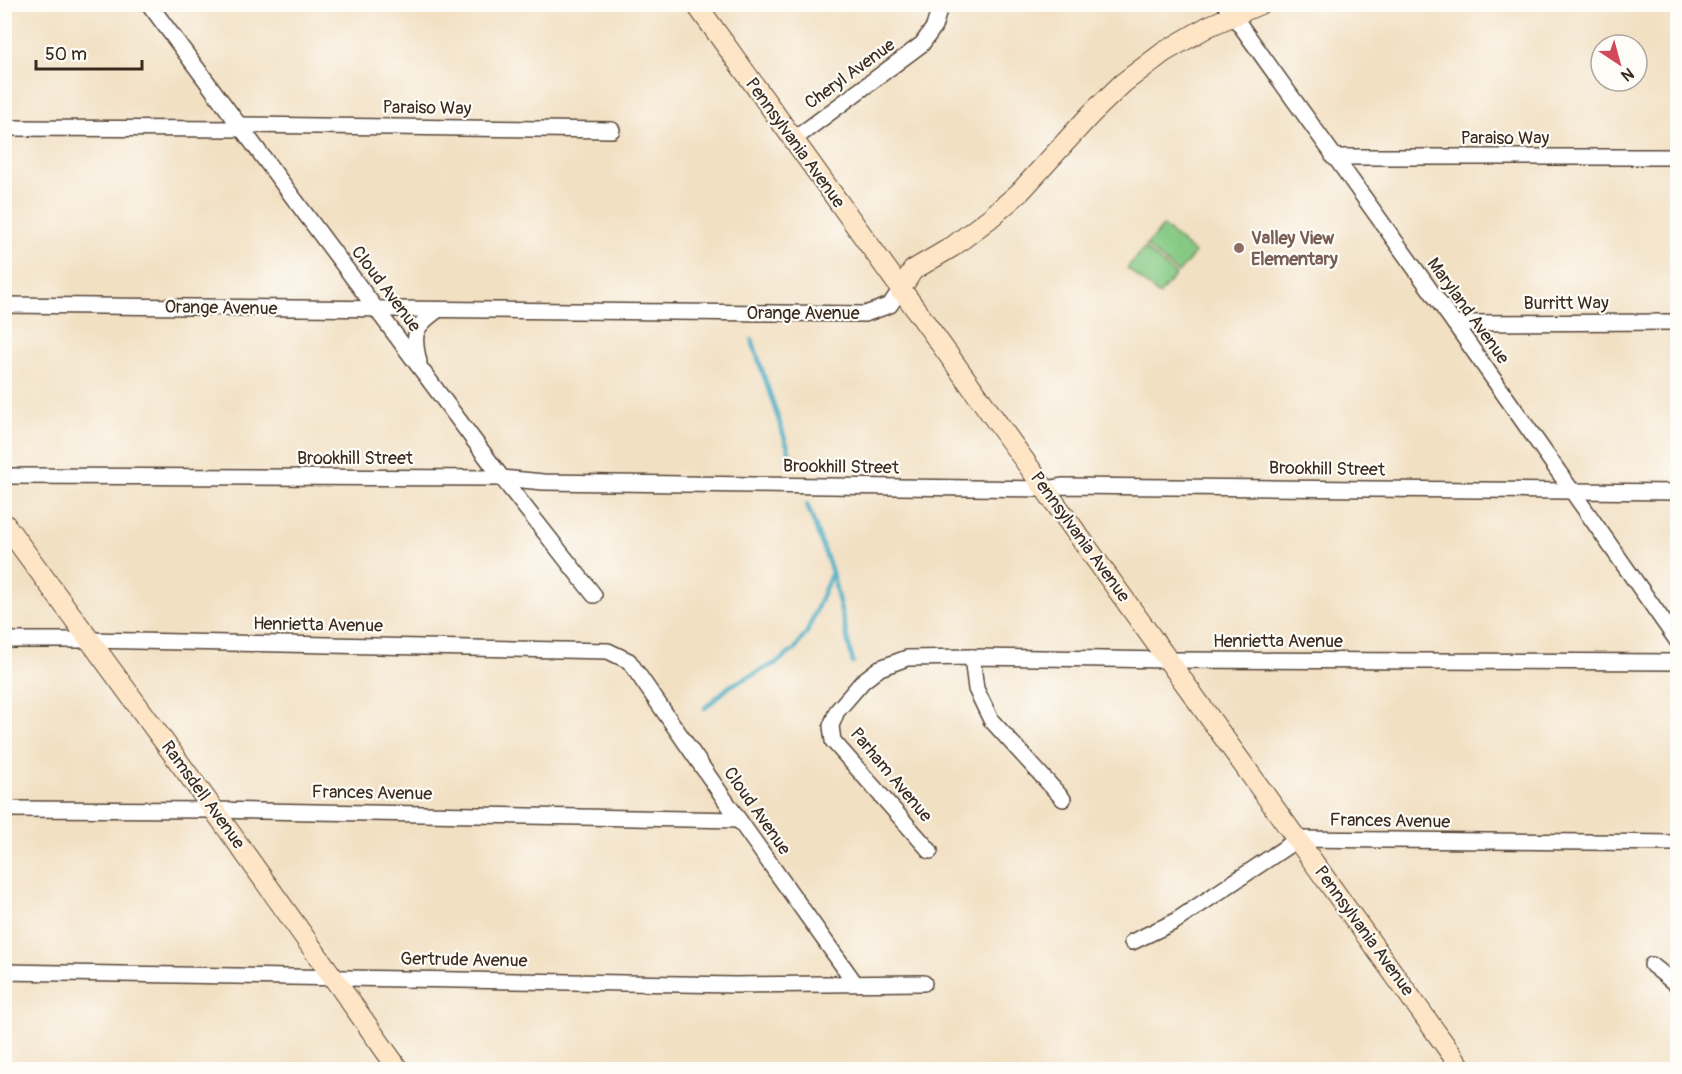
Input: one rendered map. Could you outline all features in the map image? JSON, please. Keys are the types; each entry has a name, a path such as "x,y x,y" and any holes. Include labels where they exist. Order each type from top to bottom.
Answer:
{"main road":[{"name":"Pennsylvania Avenue","path":"696,4 1463,1070"},
{"name":"Orange Avenue","path":"900,290 913,270 952,247 990,219 1020,192 1091,114 1123,83 1164,52 1209,26 1230,10 1260,4"},
{"name":"Ramsdell Avenue","path":"4,523 334,976 399,1070"}],"street":[{"name":"Cloud Avenue","path":"149,4 502,478 594,595"},
{"name":"Cheryl Avenue","path":"793,140 922,44 934,27 941,4"},
{"name":"Maryland Avenue","path":"1230,10 1454,323 1677,642"},
{"name":"Paraiso Way","path":"4,128 612,130"},
{"name":"Paraiso Way","path":"1333,157 1677,158"},
{"name":"Orange Avenue","path":"4,305 865,314 890,305 900,290"},
{"path":"420,368 414,342 416,330 423,321 438,310"},
{"name":"Burritt Way","path":"1454,323 1677,322"},
{"name":"Brookhill Street","path":"4,476 502,478 543,482 1046,489 1062,486 1677,492"},
{"name":"Henrietta Avenue","path":"4,640 590,650 608,651 629,660"},
{"path":"972,657 976,690 991,720 1063,799"},
{"name":"Henrietta Avenue","path":"880,668 907,658 972,657 1677,662"},
{"name":"Cloud Avenue","path":"629,660 855,983"},
{"name":"Parham Avenue","path":"880,668 863,681 837,711 831,726 833,741 930,851"},
{"name":"Frances Avenue","path":"4,810 214,810 739,820"},
{"path":"1132,942 1174,922 1298,839"},
{"name":"Frances Avenue","path":"1298,839 1677,843"},
{"path":"1652,965 1677,986"},
{"name":"Gertrude Avenue","path":"4,972 334,976 735,985 924,983"}],"green space":[{"path":"1163,226 1195,253 1178,273 1146,246"},
{"path":"1144,248 1176,275 1159,295 1127,268"}],"waterway":[{"path":"752,340 793,463"},
{"path":"807,504 832,572 853,663"},
{"path":"705,708 730,686 776,663 794,650 807,632 832,572"}],"place":[{"name":"Valley View Elementary","path":"1239,248"}]}
